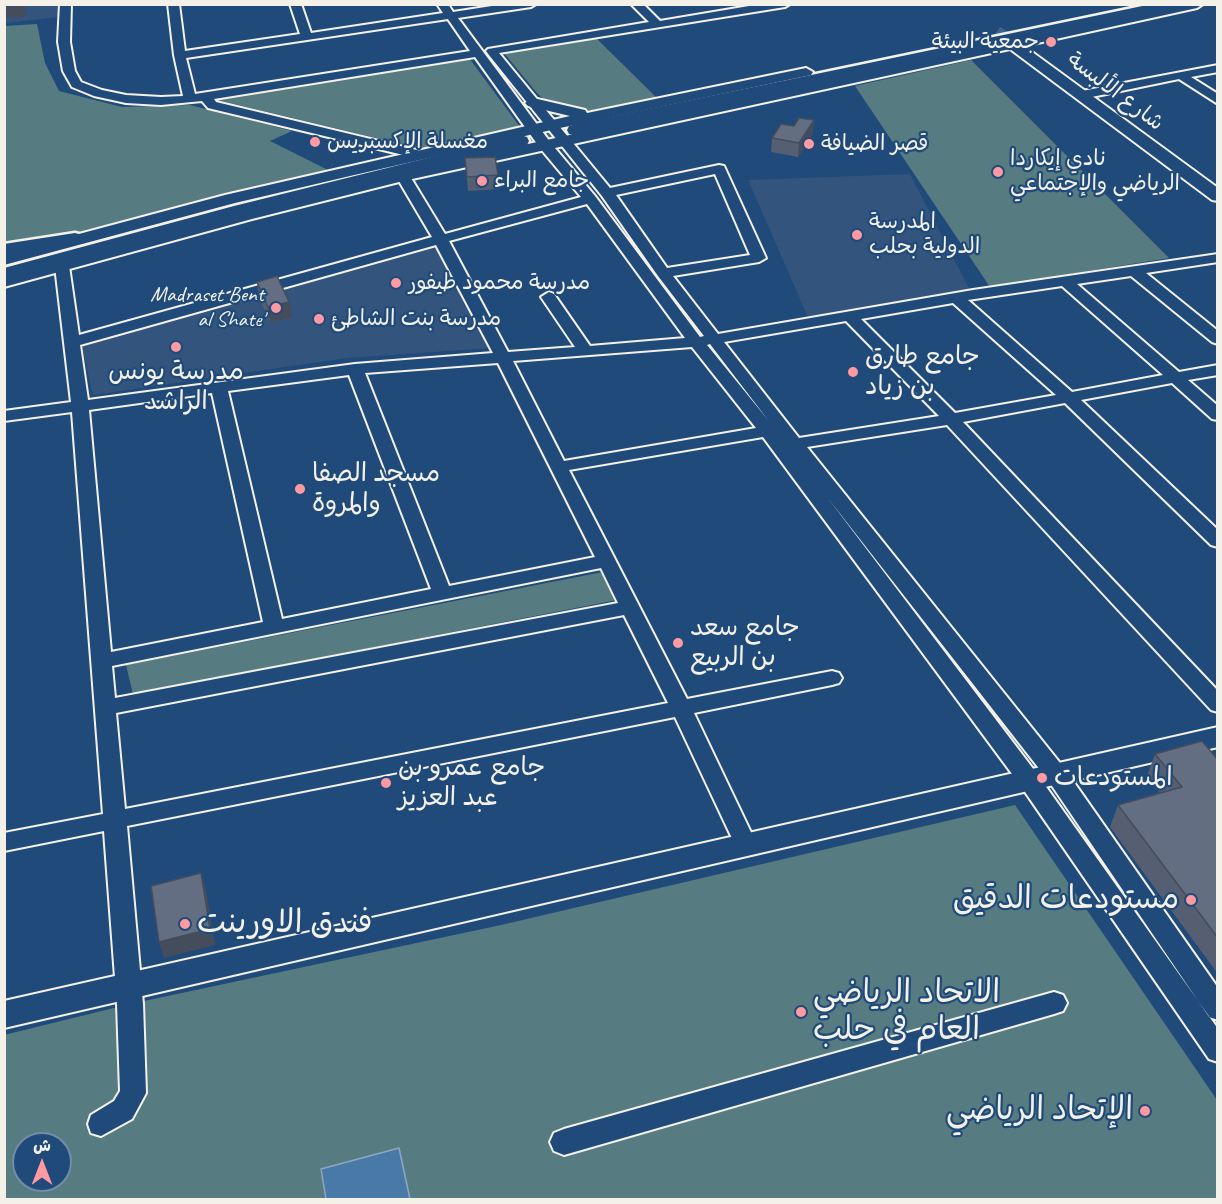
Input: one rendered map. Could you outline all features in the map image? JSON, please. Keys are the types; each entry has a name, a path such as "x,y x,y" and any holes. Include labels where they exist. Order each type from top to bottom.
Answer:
{"highway":[{"path":"571,132 1154,4"},
{"path":"571,132 1178,4"},
{"path":"4,267 529,133"},
{"path":"4,275 238,207"},
{"path":"4,250 83,238"}],"main road":[{"path":"4,282 62,266 238,207 420,155 1132,4"},
{"path":"4,260 83,238 403,176 545,145 571,132 1014,45 1197,4"},
{"name":"شارع الألبسة","path":"1014,45 1218,196"},
{"path":"533,103 575,112 625,110"},
{"path":"4,1015 1218,737"}],"street":[{"path":"66,4 64,42 69,71 76,84 98,93 126,99 161,101 206,97 478,53"},
{"path":"189,4 173,5 180,55 190,99"},
{"path":"295,4 307,38"},
{"path":"442,4 457,12 492,51 533,103 529,133"},
{"path":"180,55 307,38 457,12 531,4"},
{"path":"636,4 658,25"},
{"path":"492,51 784,4"},
{"path":"457,12 478,53 529,133 545,145 590,199 696,342 1042,777 1218,1051"},
{"path":"1082,95 1218,68"},
{"path":"1182,76 1218,100"},
{"path":"206,97 212,105 420,155"},
{"path":"529,133 571,132 607,193 663,273 795,444 1042,777 1218,1009"},
{"path":"607,193 719,169 759,258 663,273"},
{"path":"403,176 441,240 503,357 681,708 746,845"},
{"path":"73,342 242,293 590,199"},
{"path":"4,416 354,369 696,342 956,298 1210,259 1218,273"},
{"path":"62,266 80,406 129,987 133,1093 123,1110 101,1124"},
{"path":"1134,271 1218,339"},
{"path":"1066,282 1218,415"},
{"path":"549,297 586,351"},
{"path":"956,298 1068,398 1218,541"},
{"path":"851,317 951,418 1218,705"},
{"path":"354,369 442,593"},
{"path":"795,444 1218,370"},
{"path":"219,387 274,626"},
{"path":"558,466 767,431"},
{"path":"102,660 606,561"},
{"path":"106,707 630,607"},
{"path":"4,842 832,678"},
{"path":"564,1142 1054,1003"}],"shaded area":[{"path":"5,5 60,5 60,17 5,23"},
{"name":"المدرسة الدولية بحلب","path":"910,174 970,290 808,317 748,180"},
{"name":"مدرسة بنت الشاطئ","path":"437,245 492,348 347,358 93,395 81,342 243,294"},
{"path":"399,1148 410,1199 326,1199 321,1169"}],"green space":[{"path":"37,24 45,63 59,91 122,107 190,105 292,131 270,141 328,170 96,232 5,247 5,26"},
{"path":"596,38 657,98 588,111 549,104 504,53"},
{"path":"469,58 520,127 423,149 213,99"},
{"name":"نادي إيكاردا الرياضي والإجتماعي","path":"971,60 1169,258 990,287 855,86"},
{"path":"603,572 617,600 133,694 126,665"},
{"path":"1015,805 1217,1100 1217,1199 5,1199 4,1035 130,1004 501,925"}],"building":[{"path":"799,118 814,120 799,143 772,138 781,124 794,126"},
{"path":"495,157 498,175 467,177 465,158"},
{"path":"277,276 289,302 268,307 257,282"},
{"name":"مستودعات الدقيق","path":"1202,741 1218,760 1218,938 1118,805 1182,787 1155,754"},
{"name":"فندق الاورينت","path":"201,873 210,929 159,942 151,886"}],"tunnel":[{"path":"996,33 1014,45"},
{"path":"520,141 576,130"}],"place":[{"name":"جمعية البيئة","path":"1051,42"},
{"name":"مغسلة الإكسبريس","path":"315,142"},
{"name":"قصر الضيافة","path":"809,144"},
{"name":"نادي إيكاردا الرياضي والإجتماعي","path":"998,172"},
{"name":"جامع البراء","path":"482,181"},
{"name":"المدرسة الدولية بحلب","path":"857,235"},
{"name":"مدرسة محمود طيفور","path":"396,283"},
{"name":"Madraset Bent al Shate'","path":"276,308"},
{"name":"مدرسة بنت الشاطئ","path":"319,319"},
{"name":"مدرسة يونس الراشد","path":"176,347"},
{"name":"جامع طارق بن زياد","path":"853,372"},
{"name":"مسجد الصفا والمروة","path":"300,489"},
{"name":"جامع سعد بن الربيع","path":"678,643"},
{"name":"المستودعات","path":"1042,778"},
{"name":"جامع عمرو بن عبد العزيز","path":"386,783"},
{"name":"مستودعات الدقيق","path":"1191,900"},
{"name":"فندق الاورينت","path":"185,924"},
{"name":"الاتحاد الرياضي العام في حلب","path":"801,1012"},
{"name":"الإتحاد الرياضي","path":"1145,1111"}]}
